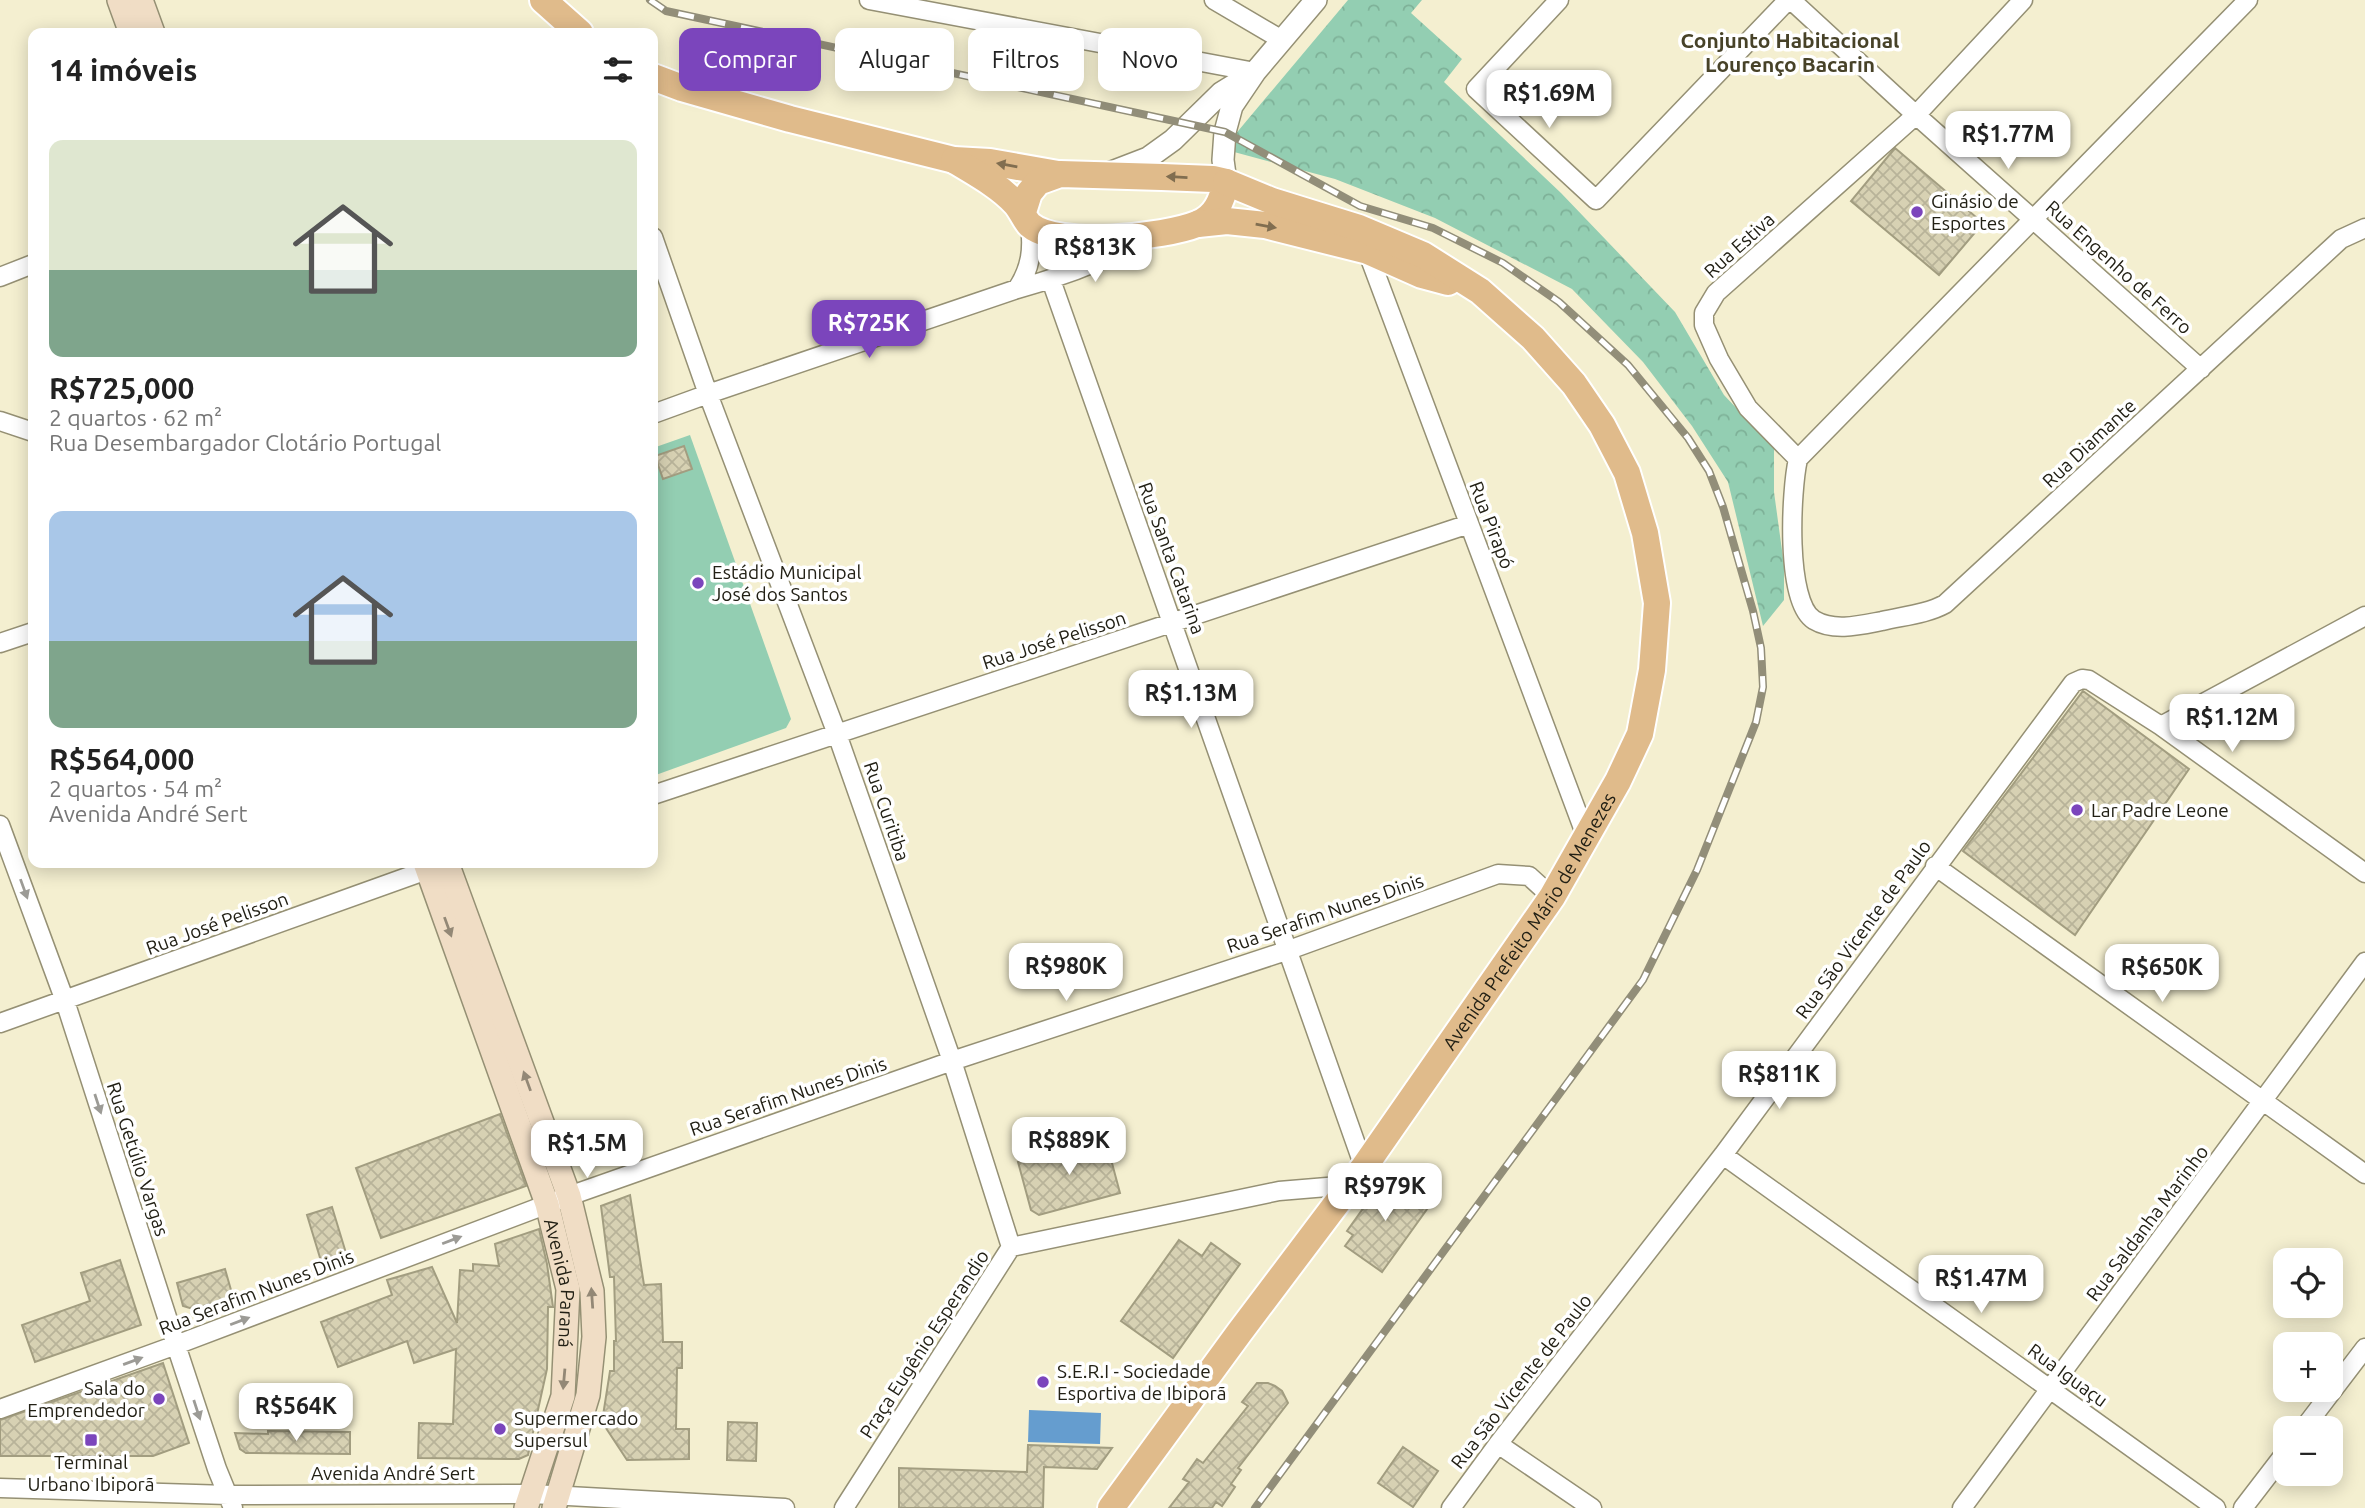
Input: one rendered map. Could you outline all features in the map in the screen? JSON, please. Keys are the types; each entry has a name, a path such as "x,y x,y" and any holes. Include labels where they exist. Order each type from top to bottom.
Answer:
{"main road":[{"path":"120,0 129,28"},
{"path":"141,0 151,28"},
{"path":"542,0 574,28"},
{"path":"658,79 790,119 954,160 990,162 1060,174"},
{"path":"954,160 1013,201 1027,219"},
{"path":"1027,219 1029,193 1038,182 1060,174"},
{"name":"Avenida Prefeito Mário de Menezes","path":"1060,174 1213,179 1226,182 1363,240"},
{"path":"1198,224 1213,213 1222,201 1226,182"},
{"name":"Avenida Prefeito Mário de Menezes","path":"1027,219 1052,235 1085,240 1155,234 1198,224 1227,221 1363,240 1423,255 1480,291 1533,338 1574,384 1602,425 1627,473 1645,533 1657,603 1650,683 1640,734 1618,781 1552,897 1357,1176 1111,1508"},
{"name":"Avenida Paraná","path":"440,868 547,1204 568,1289 563,1396 529,1501"},
{"name":"Avenida Paraná","path":"441,868 569,1196 592,1291 594,1337 588,1395 557,1501"}],"street":[{"path":"869,0 1255,72"},
{"path":"1214,0 1282,40"},
{"path":"1226,182 1223,160 1225,132 1232,106 1255,72 1316,0"},
{"path":"1559,0 1476,89 1596,200 1789,0"},
{"name":"Rua Engenho de Ferro","path":"1789,0 2201,369"},
{"name":"Rua Estiva","path":"1798,459 1740,397 1704,325 1704,313 1716,293 1916,115 2023,0"},
{"path":"1798,459 2248,0"},
{"path":"1100,176 1148,158 1173,141 1221,93 1255,72"},
{"path":"1017,289 1026,275 1030,261 1032,242 1027,219"},
{"name":"Rua Diamante","path":"1798,459 1791,501 1794,565 1798,594 1804,611 1815,621 1846,627 1937,608 1945,604 2341,239 2365,228"},
{"path":"658,412 1017,289 1051,280 1110,258 1155,234"},
{"name":"Rua Pirapó","path":"1363,240 1586,836"},
{"name":"Rua Curitiba","path":"658,251 708,394 837,734 952,1060 1011,1247"},
{"path":"0,277 28,266"},
{"name":"Rua Santa Catarina","path":"1051,280 1289,950 1357,1176"},
{"path":"0,421 28,430"},
{"name":"Rua José Pelisson","path":"658,793 1469,524"},
{"path":"2365,616 2161,726 2365,873"},
{"path":"0,643 28,634"},
{"name":"Rua São Vicente de Paulo","path":"1451,1508 1723,1156 2073,683 2082,679 2089,680 2161,726"},
{"name":"Rua Getúlio Vargas","path":"0,825 65,1001 176,1345 230,1501"},
{"path":"1935,866 2365,1174"},
{"name":"Rua José Pelisson","path":"0,1023 428,868"},
{"name":"Rua Serafim Nunes Dinis","path":"0,1409 569,1196 952,1060 1289,950 1498,874 1529,876 1552,897"},
{"name":"Rua Saldanha Marinho","path":"1962,1508 2365,961"},
{"name":"Rua Iguaçu","path":"1723,1156 2216,1508"},
{"name":"Praça Eugênio Esperandio","path":"844,1508 1011,1247 1357,1176"},
{"path":"2313,1416 2365,1348"},
{"path":"1498,1444 1592,1508"},
{"path":"2242,1508 2273,1469"},
{"name":"Avenida André Sert","path":"0,1488 230,1501 557,1501 785,1508"}],"green space":[{"path":"1348,0 1422,0 1411,13 1462,59 1444,82 1561,193 1675,312 1724,395 1774,448 1774,492 1784,565 1784,600 1763,626 1728,482 1692,426 1643,362 1572,289 1435,218 1335,179 1223,149"},
{"name":"Estádio Municipal José dos Santos","path":"690,435 791,719 786,728 658,774 658,446"}],"water":[{"path":"1029,1410 1101,1413 1100,1444 1028,1442"}],"building":[{"name":"Ginásio de Esportes","path":"1895,148 1983,223 1939,275 1851,201"},
{"path":"684,446 692,469 663,479 658,455"},
{"name":"Lar Padre Leone","path":"2083,691 2189,769 2075,935 1963,851"},
{"path":"500,1114 526,1186 381,1238 356,1168"},
{"path":"1105,1137 1120,1193 1039,1215 1031,1210 1018,1162"},
{"path":"1387,1175 1430,1205 1382,1272 1345,1246 1353,1235 1347,1231"},
{"path":"630,1195 644,1285 661,1284 663,1342 682,1342 682,1368 677,1368 676,1429 689,1429 689,1459 627,1460 602,1422 610,1371 614,1371 616,1341 614,1277 610,1277 601,1206"},
{"path":"332,1207 346,1253 321,1261 307,1215"},
{"path":"539,1229 553,1307 548,1307 547,1369 528,1455 519,1459 418,1458 419,1423 453,1424 456,1349 414,1363 407,1341 338,1367 321,1322 392,1295 387,1280 432,1267 457,1323 460,1270 473,1271 473,1264 499,1266 495,1244"},
{"path":"1179,1240 1202,1256 1211,1243 1240,1264 1173,1358 1121,1321"},
{"path":"120,1260 141,1325 35,1362 22,1325 90,1301 81,1273"},
{"path":"225,1269 233,1297 193,1309 183,1306 177,1283"},
{"path":"163,1363 189,1443 153,1456 0,1456 0,1420"},
{"path":"1257,1383 1275,1386 1282,1391 1288,1403 1238,1468 1241,1470 1231,1484 1235,1487 1222,1506 1216,1502 1212,1508 1169,1508 1189,1482 1183,1479 1197,1459 1203,1463 1248,1406 1242,1402"},
{"path":"728,1422 757,1423 756,1461 727,1460"},
{"path":"268,1431 350,1432 350,1454 246,1453 240,1449 235,1433 268,1434"},
{"path":"1028,1445 1112,1448 1097,1469 1044,1467 1043,1508 899,1508 899,1468 1027,1472"},
{"path":"1403,1447 1438,1471 1413,1507 1378,1483"}],"railway":[{"path":"650,0 666,11 1225,132 1360,206 1433,228 1503,263 1559,302 1628,365 1688,438 1709,471 1723,507 1753,611 1761,648 1763,687 1756,722 1697,870 1643,980 1255,1508"}],"place":[{"name":"Ginásio de Esportes","path":"1917,212"},
{"name":"Estádio Municipal José dos Santos","path":"698,583"},
{"name":"Lar Padre Leone","path":"2077,810"},
{"name":"S.E.R.I - Sociedade Esportiva de Ibiporã","path":"1043,1382"},
{"name":"Sala do Emprendedor","path":"159,1399"},
{"name":"Supermercado Supersul","path":"500,1429"},
{"name":"Terminal Urbano Ibiporã","path":"91,1440"}],"district":[{"name":"Conjunto Habitacional Lourenço Bacarin","path":"1790,52"}]}
